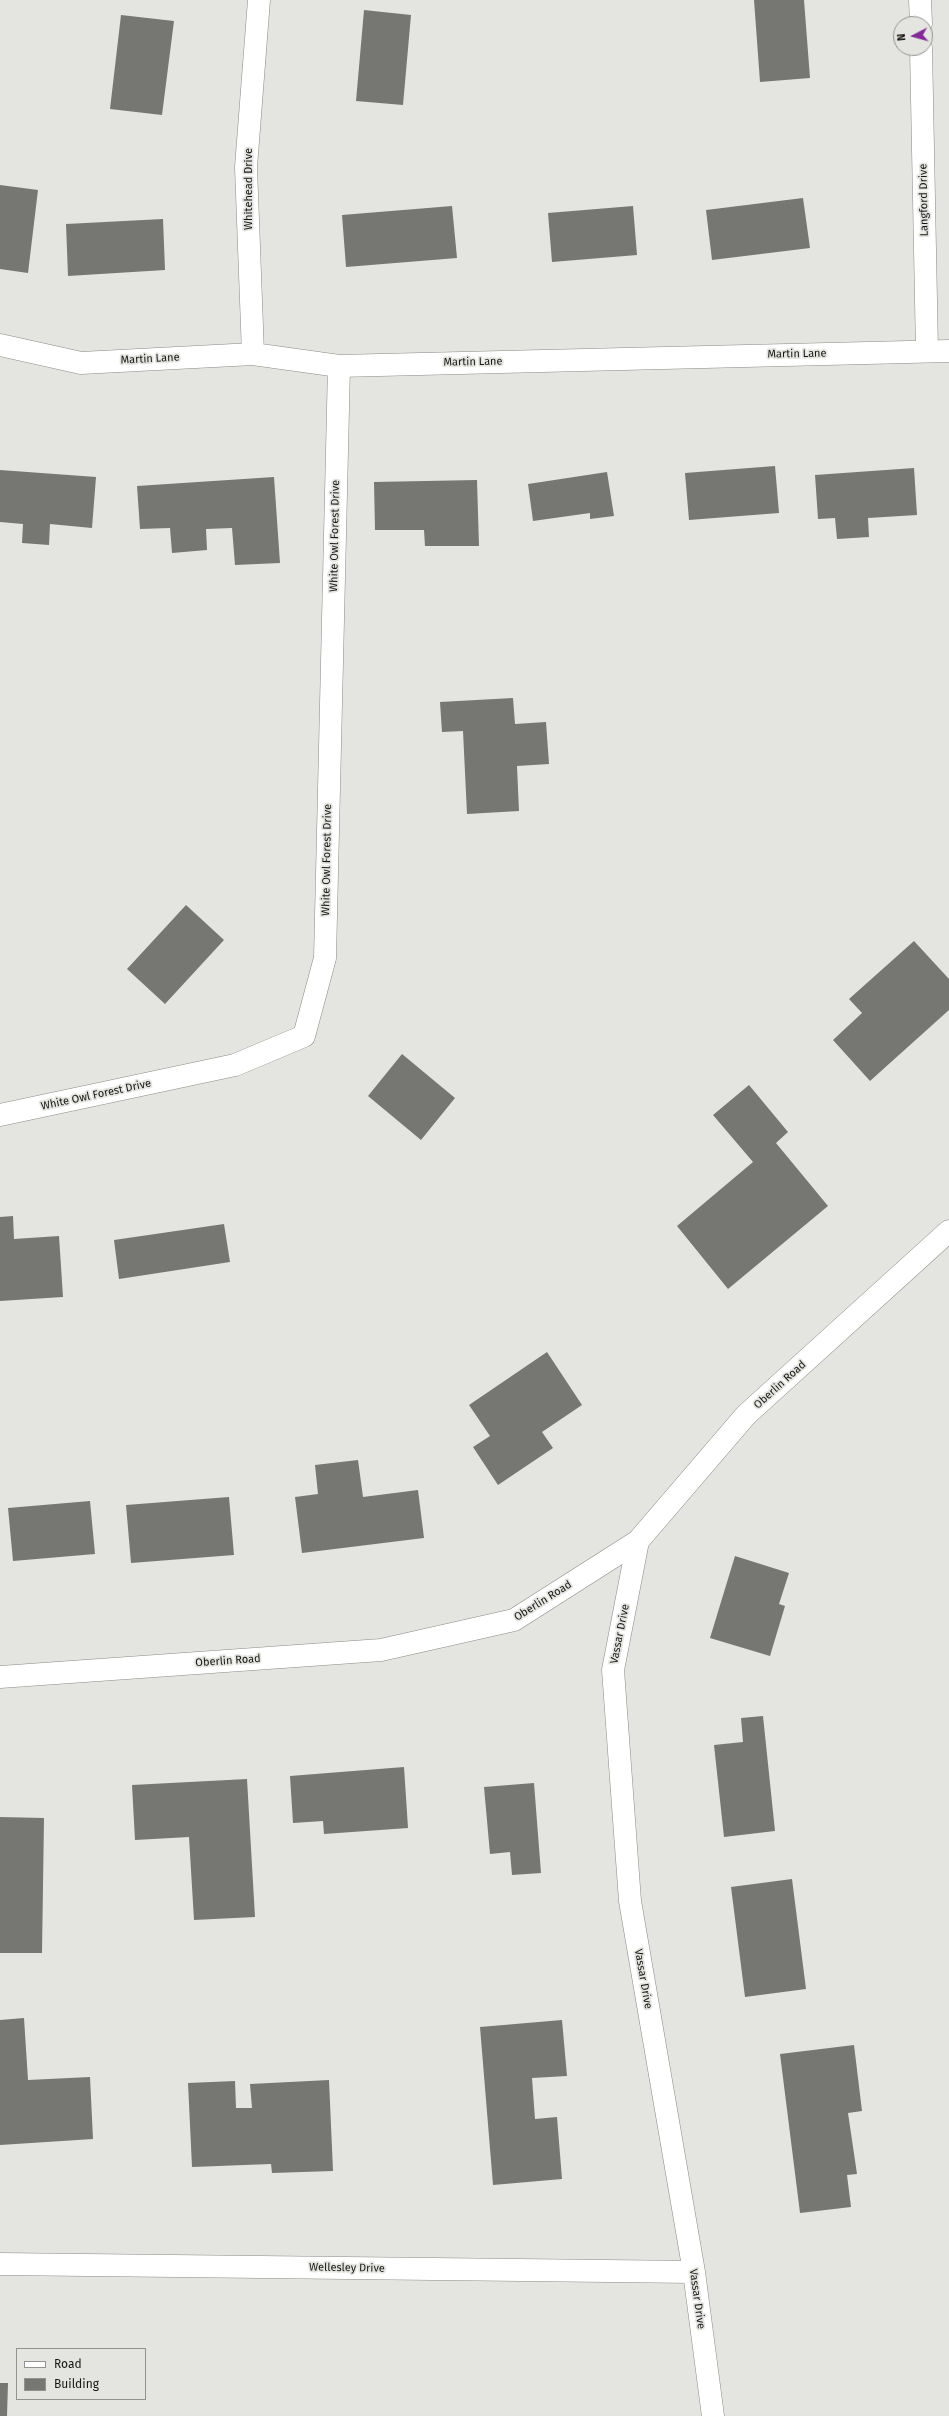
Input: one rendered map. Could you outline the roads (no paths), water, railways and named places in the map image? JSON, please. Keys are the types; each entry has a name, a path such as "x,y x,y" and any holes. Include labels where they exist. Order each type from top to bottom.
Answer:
{"street":[{"name":"Whitehead Drive","path":"253,354 246,167 259,0"},
{"path":"920,0 920,16"},
{"name":"Langford Drive","path":"921,56 927,351"},
{"name":"Martin Lane","path":"0,345 81,363 253,354 339,366 949,351"},
{"name":"White Owl Forest Drive","path":"0,1115 235,1065 304,1036 325,958 339,366"},
{"name":"Oberlin Road","path":"0,1677 381,1650 514,1620 638,1541 746,1415 949,1231"},
{"name":"Vassar Drive","path":"638,1541 613,1670 630,1901 694,2272 713,2416"},
{"name":"Wellesley Drive","path":"0,2264 694,2272"}]}
